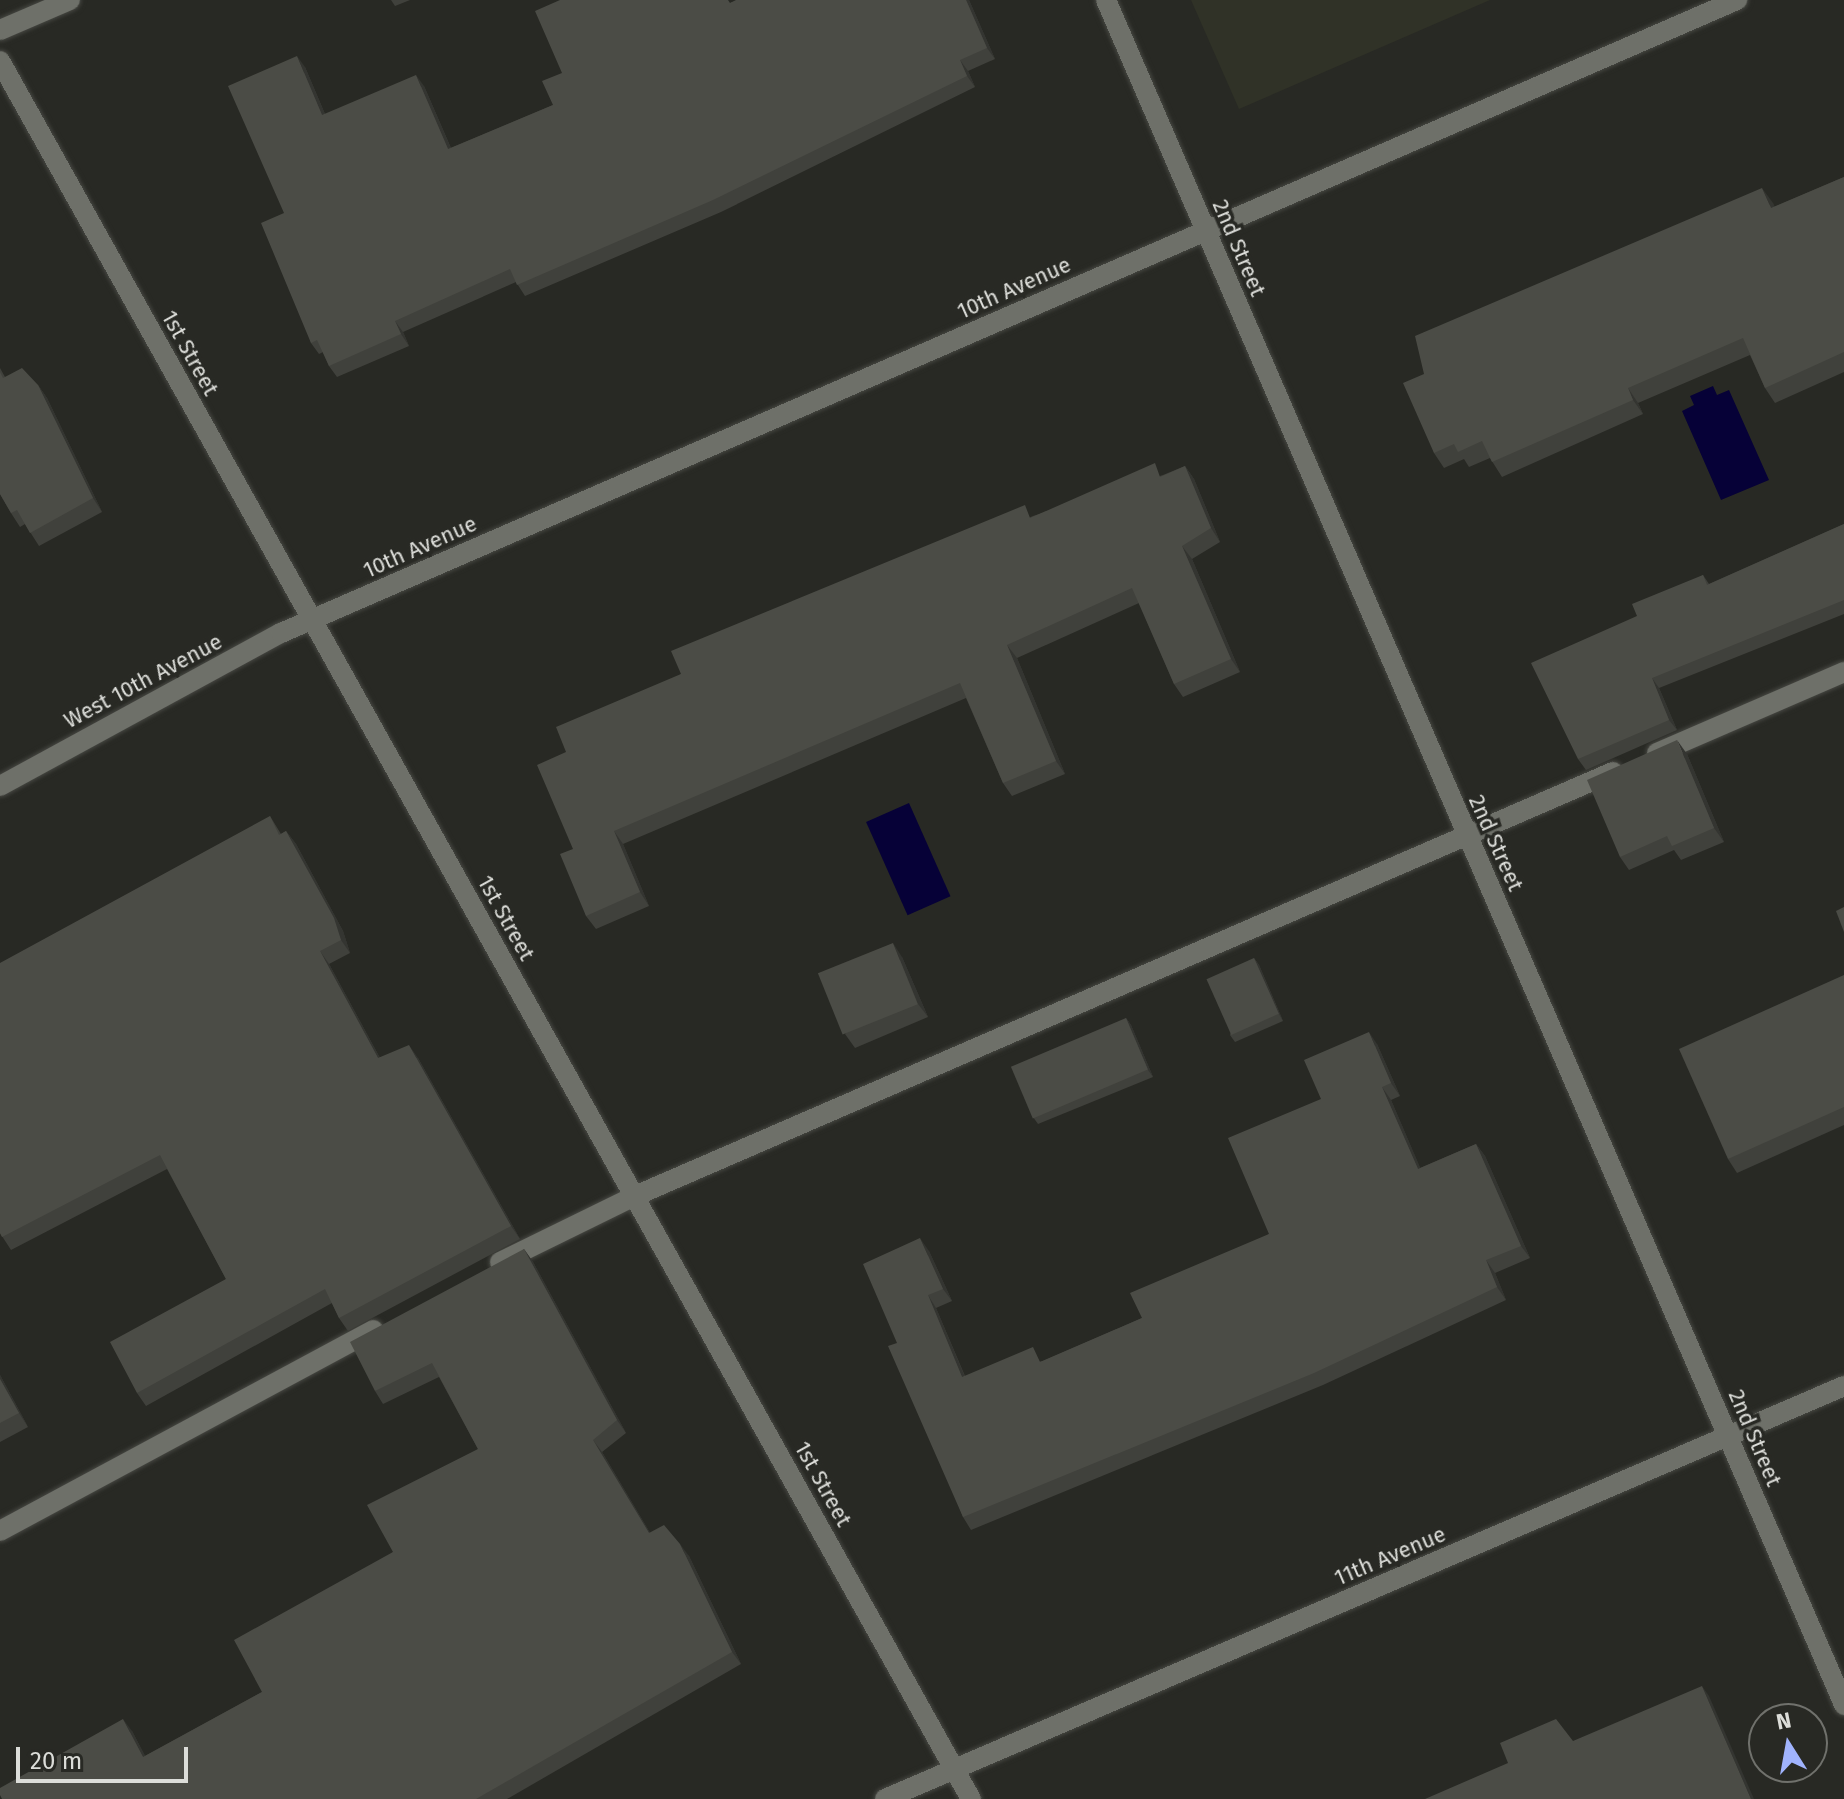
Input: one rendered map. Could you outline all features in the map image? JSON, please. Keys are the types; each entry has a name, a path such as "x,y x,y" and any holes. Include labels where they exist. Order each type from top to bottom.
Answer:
{"street":[{"path":"0,30 70,0"},
{"name":"2nd Street","path":"1106,0 1844,1705"},
{"name":"10th Avenue","path":"310,621 1737,0"},
{"name":"1st Street","path":"0,61 310,621 971,1799"},
{"name":"West 10th Avenue","path":"0,786 310,621"},
{"path":"484,1271 635,1196 1844,672"},
{"path":"0,1531 387,1323"},
{"name":"11th Avenue","path":"885,1799 1844,1386"}],"shaded area":[{"path":"1191,0 1490,0 1239,109"},
{"path":"1713,386 1717,395 1729,390 1769,480 1721,500 1682,411 1694,405 1690,396"},
{"path":"909,803 950,896 908,915 866,822"}],"building":[{"path":"560,0 728,0 730,3 736,0 966,0 987,48 960,60 967,76 713,200 517,285 510,269 395,321 401,334 329,366 317,340 311,343 261,223 284,213 228,86 297,56 322,115 416,75 448,149 553,105 542,81 562,73 535,11"},
{"path":"1844,177 1844,352 1765,388 1743,338 1628,388 1633,400 1492,462 1482,441 1458,452 1454,444 1434,453 1403,383 1424,374 1415,336 1762,188 1771,208"},
{"path":"22,368 38,385 93,498 30,533 17,510 11,513 0,494 0,372 3,378"},
{"path":"1155,463 1160,477 1185,466 1211,528 1182,546 1231,659 1174,684 1132,588 1007,645 1056,761 1003,783 960,683 614,831 640,892 586,916 560,854 573,849 537,765 566,752 556,727 681,674 671,651 1025,505 1030,518"},
{"path":"1844,524 1844,600 1652,678 1669,720 1578,759 1531,663 1637,616 1632,604 1703,575 1707,585"},
{"path":"1677,740 1714,828 1672,846 1667,836 1620,857 1587,780"},
{"path":"270,816 279,835 286,831 334,918 341,940 320,951 378,1058 409,1045 511,1226 339,1318 325,1289 137,1393 110,1342 226,1279 160,1155 2,1237 0,963"},
{"path":"1844,907 1844,932 1836,911"},
{"path":"893,943 918,1004 843,1035 818,973"},
{"path":"1254,958 1279,1014 1231,1035 1206,979"},
{"path":"1844,975 1844,1107 1728,1159 1679,1049"},
{"path":"1126,1018 1148,1070 1033,1118 1011,1067"},
{"path":"1369,1032 1391,1083 1382,1087 1418,1169 1476,1144 1521,1246 1486,1260 1497,1287 1314,1373 963,1517 888,1346 897,1343 863,1264 920,1238 943,1289 928,1295 962,1377 1033,1347 1040,1362 1142,1318 1130,1293 1269,1234 1228,1138 1321,1099 1304,1060"},
{"path":"524,1249 617,1420 593,1440 649,1533 664,1525 680,1544 732,1652 476,1799 2,1799 0,1788 123,1719 143,1757 262,1692 234,1640 393,1552 367,1505 478,1449 432,1363 375,1391 350,1342"},
{"path":"0,1379 19,1413 0,1423"},
{"path":"1702,1686 1751,1799 1425,1799 1508,1763 1500,1743 1556,1719 1573,1741"}]}
